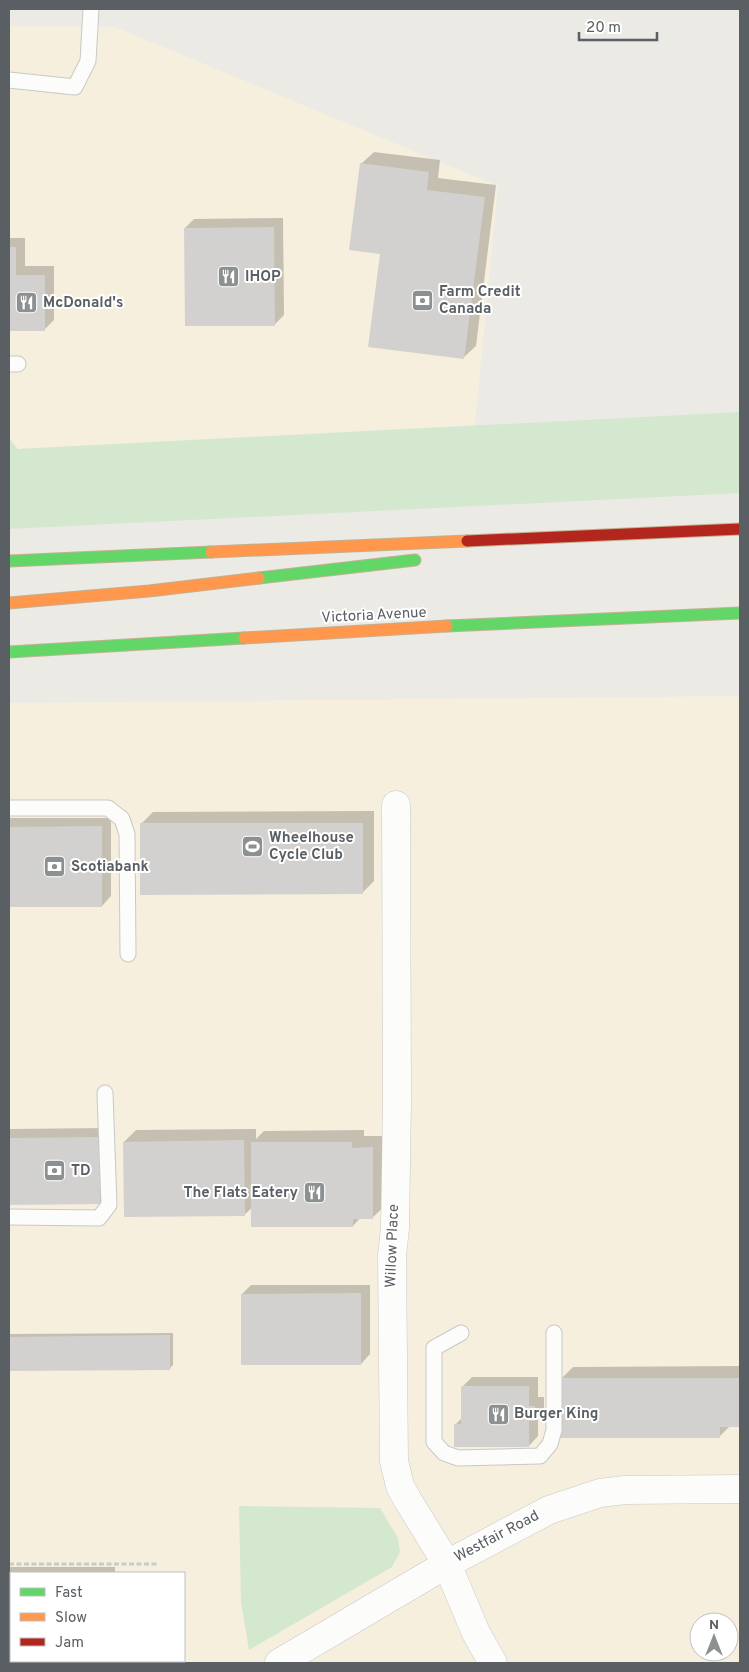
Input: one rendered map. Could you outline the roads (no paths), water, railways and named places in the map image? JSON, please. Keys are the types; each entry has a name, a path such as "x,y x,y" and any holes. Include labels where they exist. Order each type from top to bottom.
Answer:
{"highway":[{"path":"9,561 740,529"},
{"path":"474,553 632,534"},
{"path":"9,604 149,591 425,558"},
{"path":"555,620 692,603"},
{"name":"Victoria Avenue","path":"9,652 555,620 740,613"}],"street":[{"name":"Willow Place","path":"396,805 397,1100 395,1228 392,1256 393,1453 396,1472 404,1492 447,1564 476,1633 493,1663"},
{"name":"Westfair Road","path":"279,1663 447,1564 548,1510 600,1493 656,1488 740,1489"}],"lane":[{"path":"9,80 75,87 88,61 91,9"},
{"path":"9,808 108,808 122,819 127,834 128,954"},
{"path":"9,1217 99,1218 108,1205 105,1093"},
{"path":"461,1333 434,1348 433,1376 434,1442 444,1453 458,1458 540,1456 550,1444 554,1430 554,1333"}],"place":[{"name":"IHOP","path":"229,277"},
{"name":"Farm Credit Canada","path":"423,301"},
{"name":"McDonald's","path":"27,303"},
{"name":"Wheelhouse Cycle Club","path":"253,847"},
{"name":"Scotiabank","path":"55,867"},
{"name":"TD","path":"55,1171"},
{"name":"The Flats Eatery","path":"314,1193"},
{"name":"Burger King","path":"498,1414"}]}
